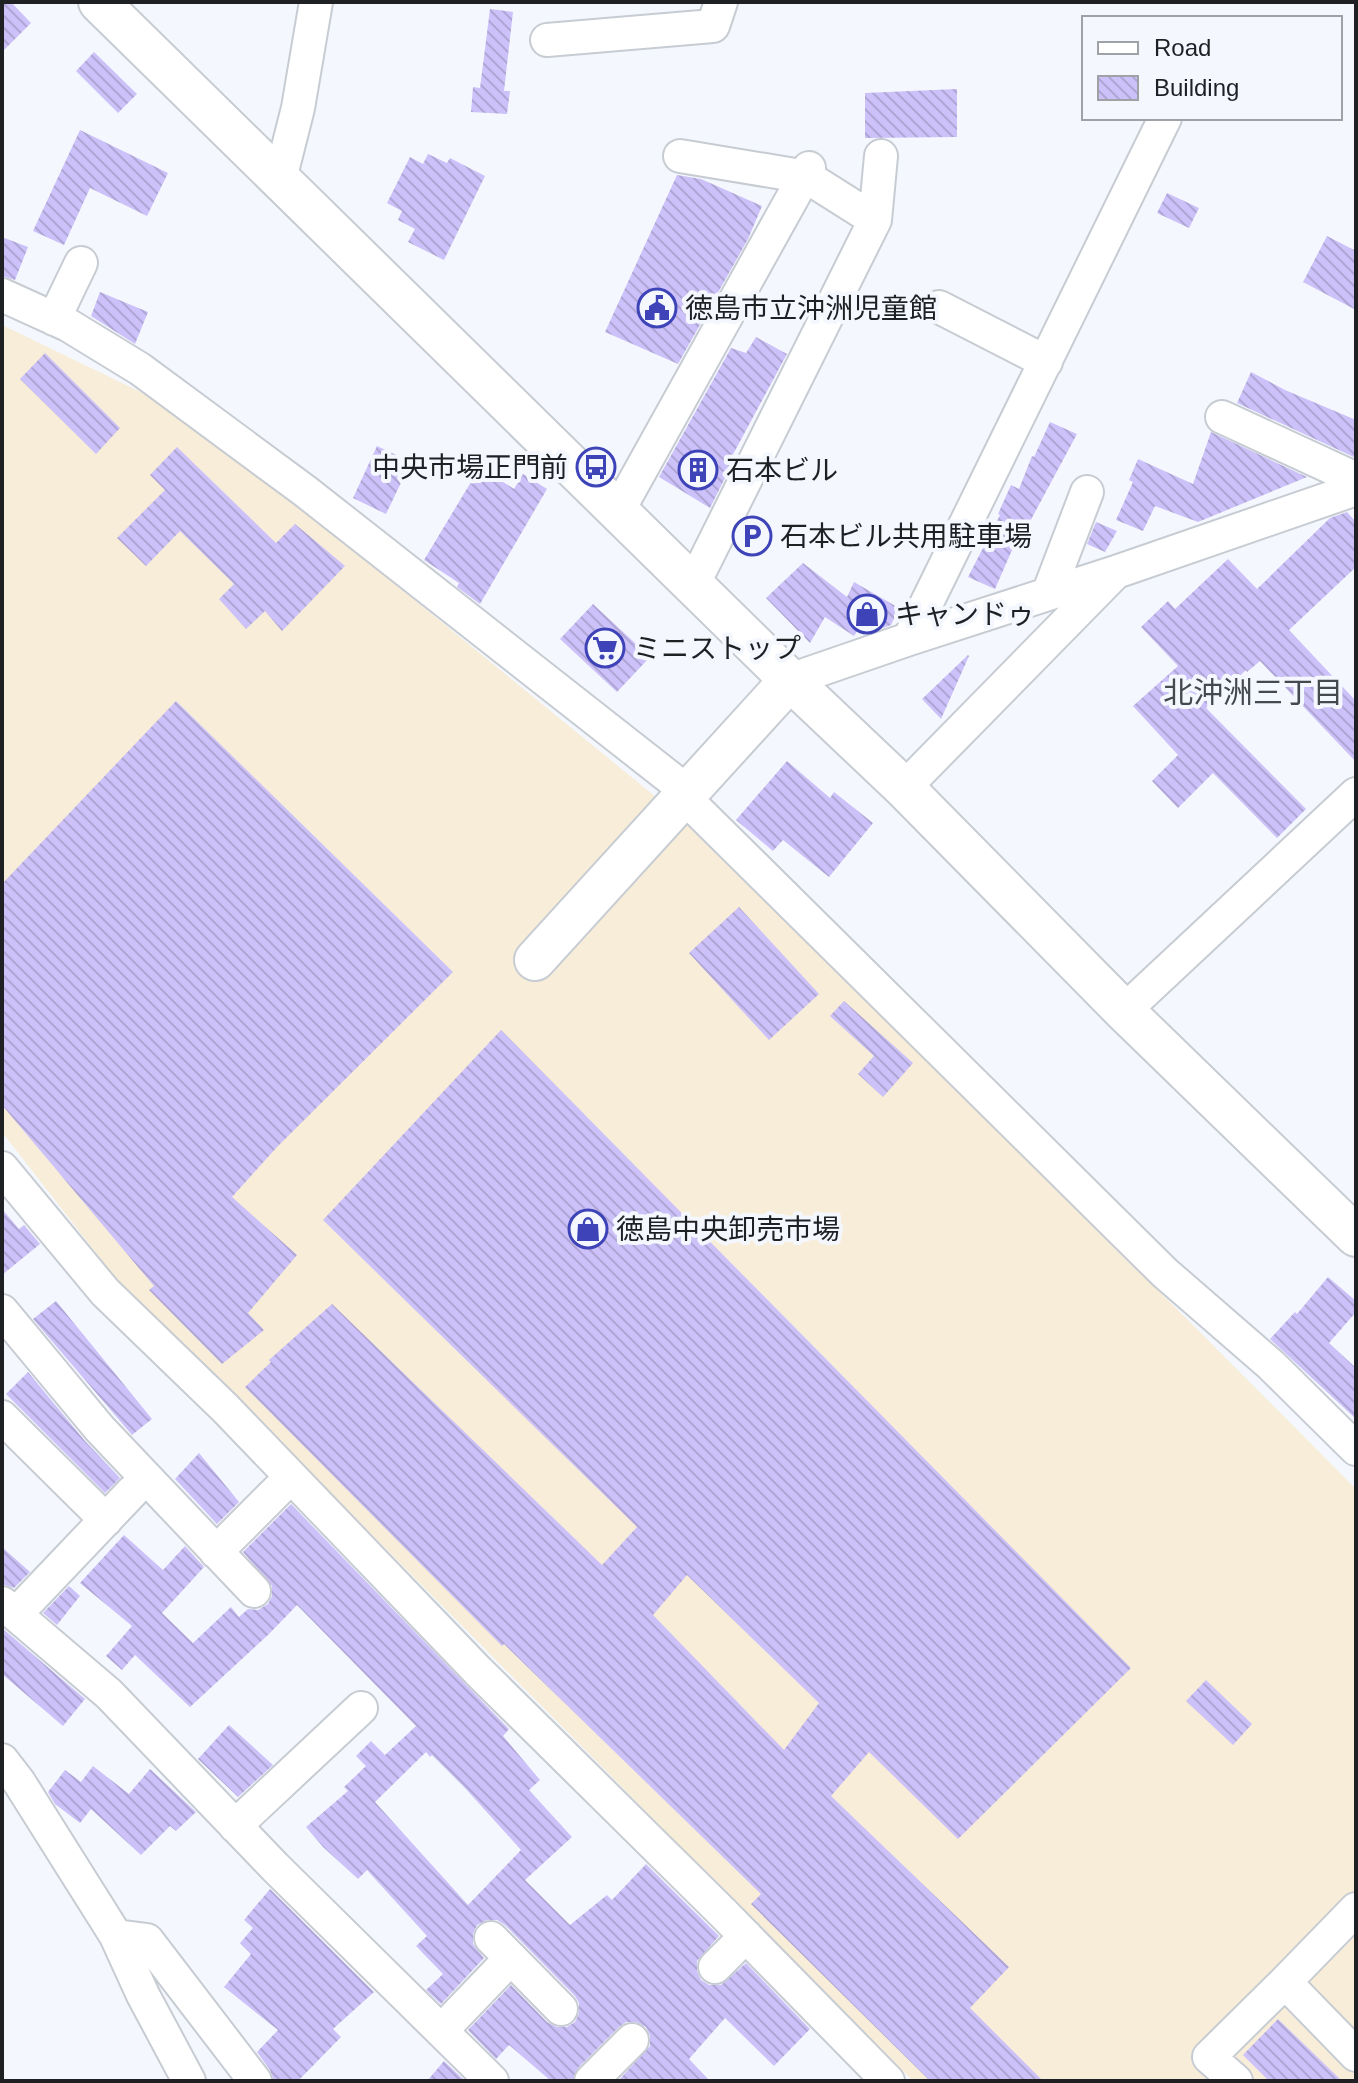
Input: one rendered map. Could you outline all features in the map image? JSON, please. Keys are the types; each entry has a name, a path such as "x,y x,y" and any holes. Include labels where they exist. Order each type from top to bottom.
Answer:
{"street":[{"path":"99,2 904,788 1124,1011 1354,1230"},
{"path":"280,179 298,108 316,2"},
{"path":"547,40 713,26 721,2"},
{"path":"909,639 1164,120"},
{"path":"680,156 808,173 875,220"},
{"path":"693,585 875,220 881,156"},
{"path":"618,511 808,173"},
{"path":"54,319 81,263"},
{"path":"2,295 54,319 140,369 267,463 686,795 1165,1273 1271,1365 1356,1449"},
{"path":"939,307 1046,362"},
{"path":"1222,417 1356,479"},
{"path":"535,960 790,680 1356,489"},
{"path":"1048,594 1087,492"},
{"path":"904,788 1116,572"},
{"path":"1124,1011 1356,794"},
{"path":"2,1168 105,1292 225,1408 478,1671 888,2081"},
{"path":"2,1311 100,1429 254,1591"},
{"path":"2,1417 40,1437 106,1520"},
{"path":"216,1552 291,1477"},
{"path":"132,1492 106,1520 9,1608 109,1694 235,1826 492,2081"},
{"path":"235,1826 361,1708"},
{"path":"2,1760 116,1936 143,1995 189,2081"},
{"path":"1236,2081 1209,2057 1356,1909"},
{"path":"116,1936 147,1940 255,2081"},
{"path":"715,1967 746,1936"},
{"path":"441,2031 501,1948 561,2009"},
{"path":"1285,1982 1356,2055"},
{"path":"591,2081 632,2040"}],"shaded area":[{"name":"徳島中央卸売市場","path":"2,325 149,396 341,540 716,846 1356,1489 1356,2081 913,2081 185,1346 124,1289 2,1132"}],"building":[{"path":"2,2 11,2 31,23 2,52"},
{"path":"490,9 513,12 504,91 510,91 507,114 471,112 473,87 480,88"},
{"path":"94,52 137,94 118,113 76,71"},
{"path":"957,89 957,137 865,138 865,93"},
{"path":"80,130 168,173 147,216 90,188 64,245 33,231"},
{"path":"428,154 447,163 450,158 485,176 444,260 408,242 415,229 398,220 402,211 387,203 410,157 423,164"},
{"path":"677,175 701,179 762,206 748,239 678,364 605,332"},
{"path":"1167,193 1199,208 1189,228 1157,213"},
{"path":"1327,236 1356,251 1356,310 1303,282"},
{"path":"2,237 28,247 15,280 2,276"},
{"path":"100,292 148,312 135,344 91,316"},
{"path":"756,337 787,354 730,460 733,462 710,508 659,477 731,348 746,353"},
{"path":"45,353 120,428 96,454 20,379"},
{"path":"1251,372 1356,420 1356,458 1237,403"},
{"path":"1050,422 1077,434 1027,527 1023,525 995,589 968,577 1000,515 1011,485 1019,489"},
{"path":"1211,432 1307,477 1198,522 1155,506 1143,531 1116,520 1133,482 1129,480 1138,459 1193,484"},
{"path":"377,446 411,462 386,514 353,498"},
{"path":"177,447 276,543 295,524 345,566 282,631 265,611 246,629 219,599 234,584 180,531 146,566 117,538 165,490 150,475"},
{"path":"480,467 514,489 523,474 547,489 480,604 457,587 459,583 424,560"},
{"path":"1347,512 1356,522 1356,567 1289,630 1356,701 1356,762 1260,661 1246,670 1206,708 1306,809 1277,838 1213,773 1178,808 1152,781 1178,755 1133,706 1178,666 1141,627 1168,601 1175,609 1228,559 1257,589 1330,518"},
{"path":"1096,522 1117,531 1105,552 1087,544"},
{"path":"803,563 847,597 854,582 899,608 891,625 880,629 864,621 854,636 825,617 810,643 766,598"},
{"path":"593,604 650,657 617,692 560,639"},
{"path":"969,656 941,719 922,699"},
{"path":"176,701 453,972 277,1147 232,1197 297,1255 248,1313 264,1330 222,1364 149,1290 154,1286 2,1105 2,884"},
{"path":"787,761 830,798 834,792 873,823 829,877 783,840 773,851 736,820"},
{"path":"739,907 819,994 769,1040 689,953"},
{"path":"844,1001 913,1063 883,1097 858,1074 874,1056 830,1016"},
{"path":"501,1030 1131,1668 958,1839 869,1752 831,1796 1009,1967 970,2008 1043,2081 930,2081 751,1904 761,1894 504,1644 502,1646 245,1387 271,1362 269,1360 332,1304 602,1565 637,1527 323,1220","holes":["687,1575 819,1703 784,1750 653,1615"]},
{"path":"2,1209 19,1229 24,1225 40,1244 2,1275"},
{"path":"1328,1277 1356,1301 1356,1312 1329,1343 1356,1368 1356,1419 1270,1339 1295,1312 1297,1314"},
{"path":"56,1301 152,1419 132,1435 33,1319"},
{"path":"28,1372 120,1478 105,1493 6,1394"},
{"path":"199,1453 239,1502 217,1524 175,1479"},
{"path":"291,1504 509,1729 503,1736 540,1780 529,1790 572,1837 525,1880 570,1925 607,1895 612,1900 646,1864 719,1936 697,1961 701,1980 709,1985 721,1985 746,1963 810,2029 774,2066 725,2018 689,2059 710,2081 618,2081 650,2046 646,2027 636,2022 626,2022 619,2027 578,2068 573,2081 551,2081 509,2045 496,2059 468,2030 511,1985 547,2022 557,2027 567,2027 575,2022 579,2003 575,1996 505,1925 497,1920 487,1920 477,1925 473,1934 473,1944 484,1958 441,2004 426,1990 443,1974 416,1946 427,1936 367,1870 358,1879 306,1827 348,1791 344,1787 366,1766 356,1756 371,1741 385,1755 416,1726 297,1605 190,1707 135,1655 122,1670 106,1656 132,1626 80,1583 124,1535 163,1570 185,1546 204,1567 162,1613 193,1643 231,1607 239,1617 248,1609 258,1610 268,1604 272,1586 243,1552","holes":["426,1752 430,1757 432,1755 465,1788 521,1850 468,1905 375,1802"]},
{"path":"2,1547 30,1572 14,1588 2,1584"},
{"path":"69,1586 80,1596 57,1625 43,1613"},
{"path":"2,1628 85,1699 63,1726 2,1674"},
{"path":"1206,1680 1252,1724 1233,1745 1186,1701"},
{"path":"229,1725 273,1765 238,1797 198,1759"},
{"path":"93,1766 129,1794 150,1769 196,1812 176,1831 170,1826 141,1855 91,1809 80,1823 55,1804 48,1792 65,1770 81,1782"},
{"path":"270,1889 374,1992 333,2029 341,2037 298,2081 274,2081 257,2052 278,2030 224,1987 251,1954 240,1943 253,1928 244,1920"},
{"path":"1278,2019 1342,2081 1269,2081 1243,2055"},
{"path":"444,2061 465,2081 427,2081"}],"place":[{"name":"徳島市立沖洲児童館","path":"657,308"},
{"name":"中央市場正門前","path":"596,467"},
{"name":"石本ビル","path":"698,470"},
{"name":"石本ビル共用駐車場","path":"752,536"},
{"name":"キャンドゥ","path":"867,614"},
{"name":"ミニストップ","path":"605,648"},
{"name":"徳島中央卸売市場","path":"588,1229"}],"district":[{"name":"北沖洲三丁目","path":"1253,693"}]}
